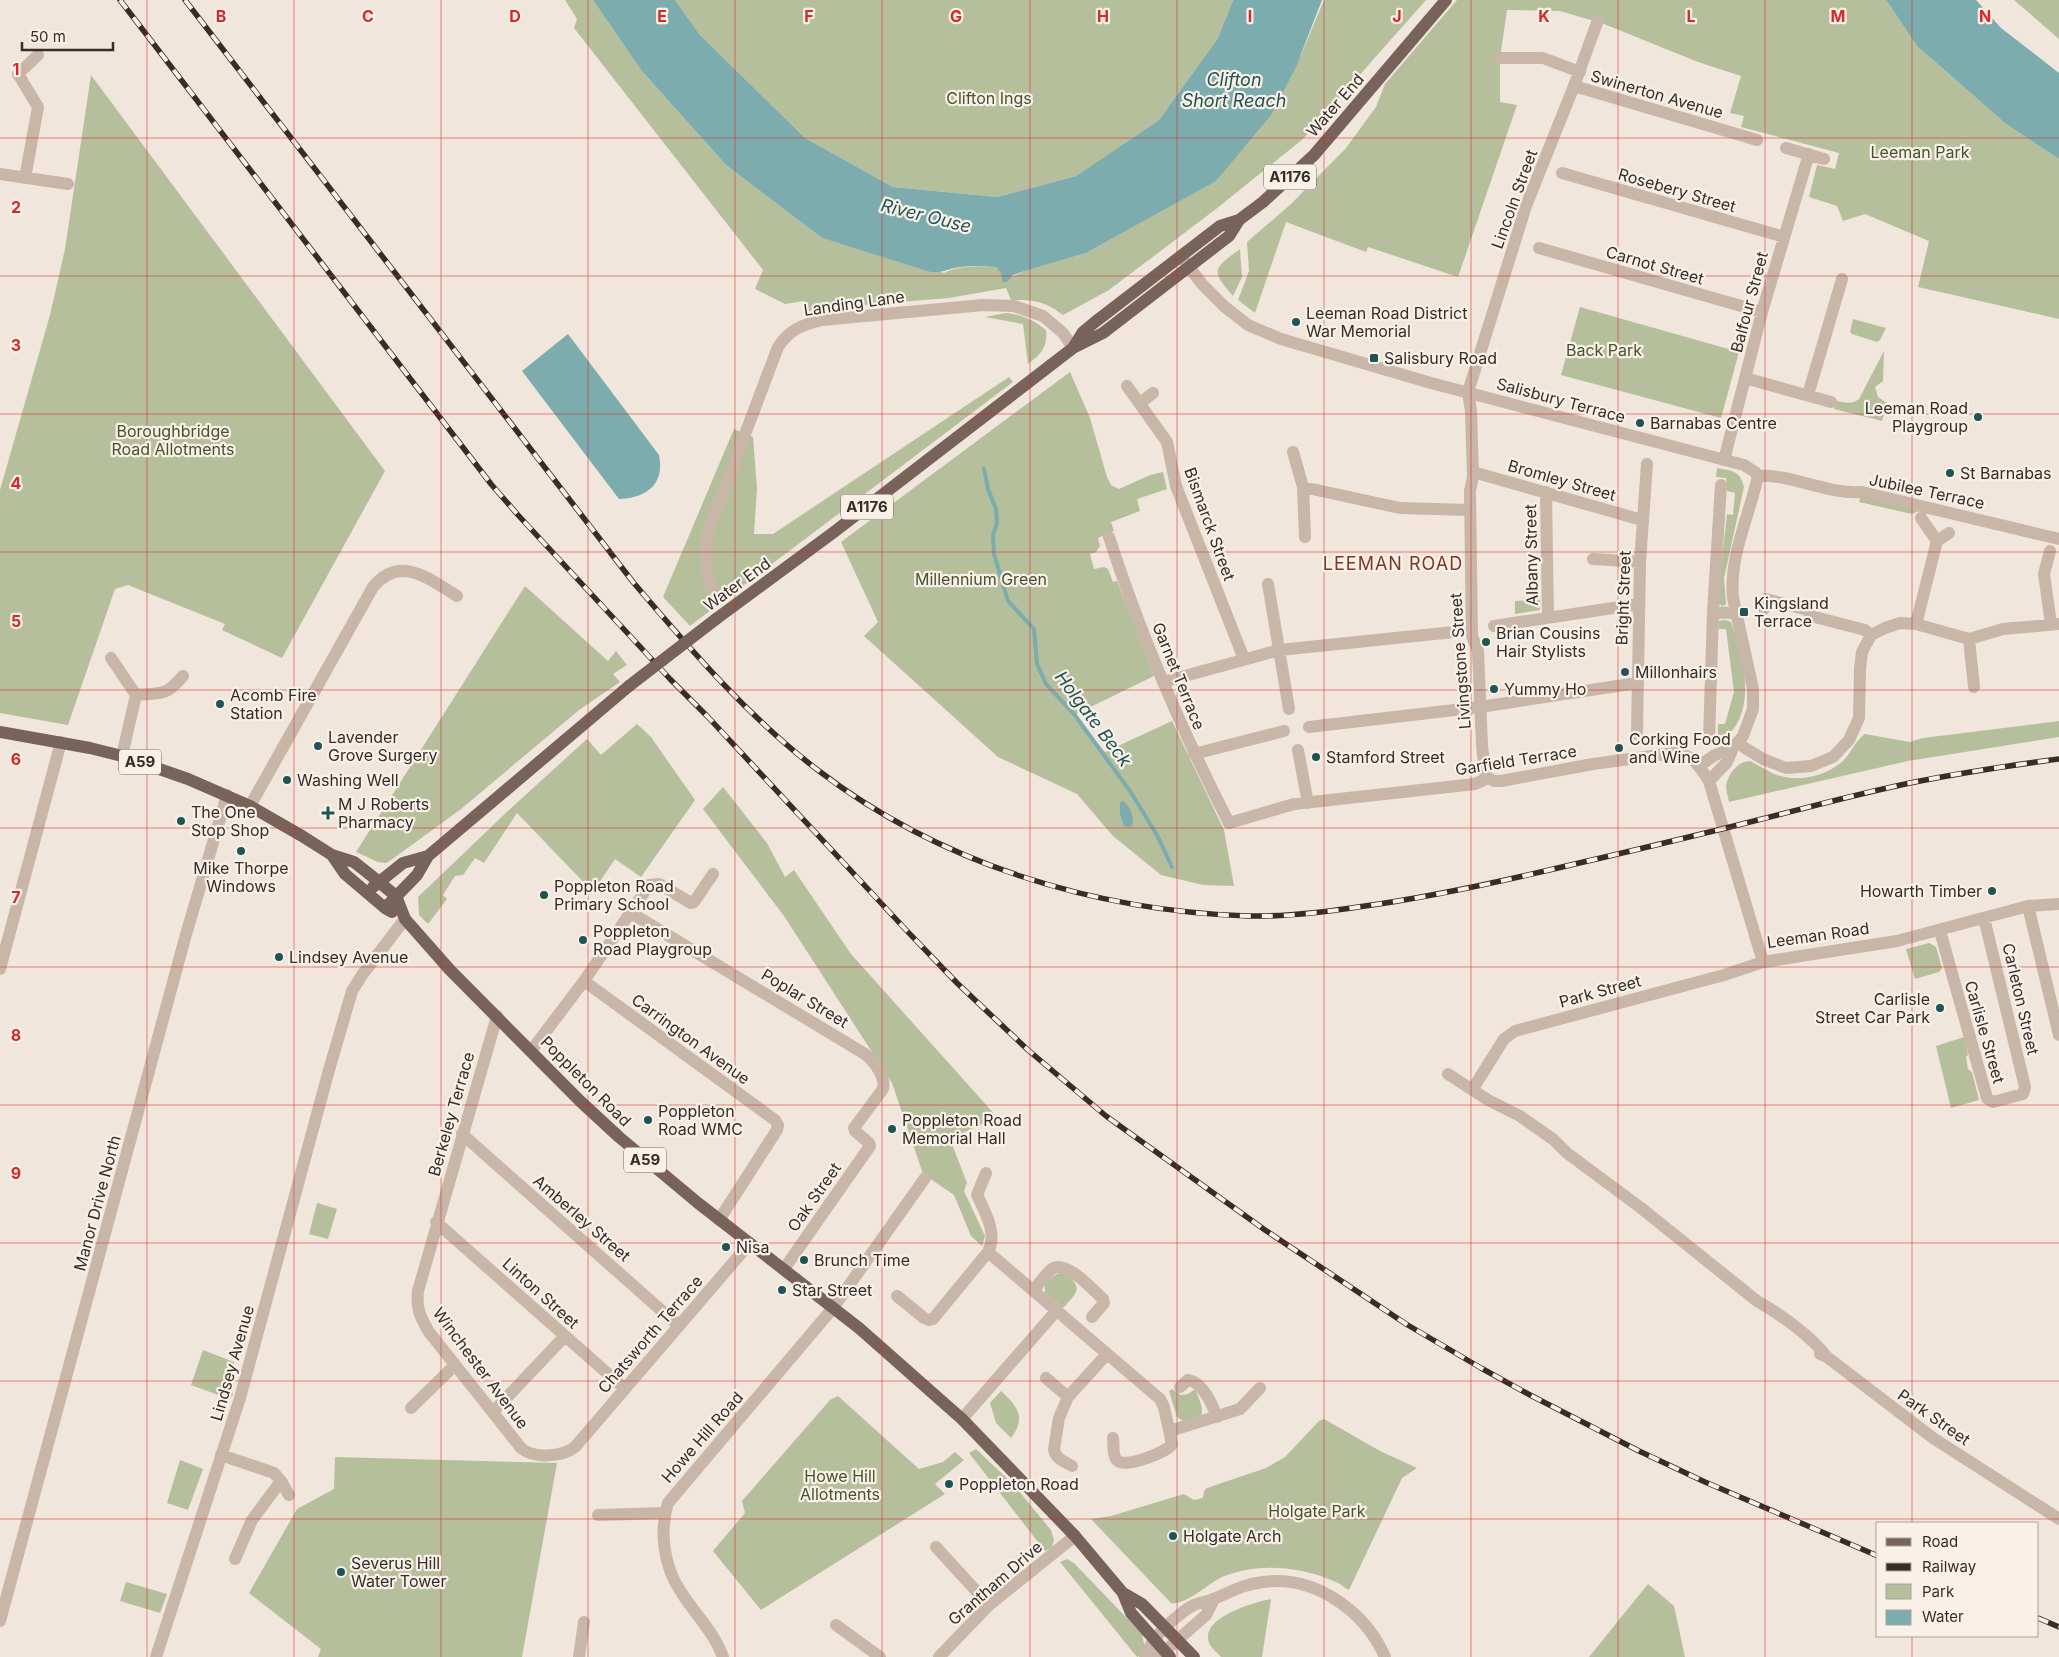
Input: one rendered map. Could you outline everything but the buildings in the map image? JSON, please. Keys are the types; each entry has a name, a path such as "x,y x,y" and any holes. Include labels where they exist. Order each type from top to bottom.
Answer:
{"main road":[{"name":"Water End","path":"1074,348 1083,332 1220,226 1239,220 1263,202 1314,155 1446,0"},
{"name":"Water End","path":"367,893 379,881 403,863 428,856 473,820 504,790 629,686 1074,348 1102,333 1229,236 1239,220"},
{"name":"A59","path":"0,732 61,742 122,756 227,795 250,806 332,855 354,862 396,896 405,919"},
{"name":"A59","path":"332,855 345,874 385,908 405,919"},
{"name":"Water End","path":"385,908 418,875 428,856"},
{"name":"Poppleton Road","path":"405,919 450,970 580,1101 619,1137 719,1220 784,1269 894,1358 962,1419 1076,1536 1124,1593 1132,1613 1167,1654"},
{"name":"Poppleton Road","path":"1124,1593 1142,1604 1194,1657"}],"street":[{"name":"Lincoln Street","path":"1468,392 1526,206 1580,72 1598,20"},
{"path":"25,178 38,107 18,74 38,55"},
{"path":"1500,58 1543,58 1580,72"},
{"name":"Swinerton Avenue","path":"1574,86 1733,127 1757,140"},
{"path":"1786,148 1824,159"},
{"name":"Balfour Street","path":"1724,460 1762,312 1809,154"},
{"path":"0,174 68,184"},
{"name":"Rosebery Street","path":"1562,174 1784,237"},
{"name":"Carnot Street","path":"1539,248 1762,312"},
{"path":"1180,256 1213,297 1248,325 1281,339 1430,384 1468,392"},
{"path":"1808,395 1842,280"},
{"name":"Landing Lane","path":"717,599 707,577 707,535 778,347 798,326 822,320 983,305 1014,306 1044,316 1063,333 1074,348"},
{"path":"1745,378 1831,402"},
{"name":"Bismarck Street","path":"1127,386 1167,442 1176,486 1244,659"},
{"name":"Salisbury Terrace","path":"1468,392 1744,465 1758,476"},
{"name":"Livingstone Street","path":"1468,392 1471,412 1474,477 1470,484 1472,636 1478,651 1482,754 1485,773 1488,778"},
{"path":"1140,403 1153,393"},
{"path":"1293,452 1303,487 1305,537"},
{"name":"Bright Street","path":"1637,734 1638,604 1647,464"},
{"name":"Bromley Street","path":"1473,472 1642,520"},
{"path":"1709,781 1727,762 1735,746 1743,736 1753,709 1753,689 1736,614 1732,587 1733,568 1758,476"},
{"name":"Jubilee Terrace","path":"1758,476 1776,476 1848,493 1862,492 2059,538"},
{"path":"1709,740 1712,612 1721,485"},
{"path":"1303,487 1400,508 1470,510"},
{"name":"Albany Street","path":"1546,492 1548,618"},
{"path":"1922,518 1937,541"},
{"path":"1916,624 1937,541 1949,533"},
{"name":"Garnet Terrace","path":"1109,537 1163,682 1194,754 1229,823"},
{"path":"1735,746 1786,768 1811,766 1833,757 1849,740 1859,718 1862,652 1871,635 1900,623 1916,624 1969,639 2003,629 2055,624 2044,574 2050,551"},
{"path":"1593,559 1640,562"},
{"path":"250,806 373,587 379,580 387,574 407,570 425,576 457,596"},
{"path":"1268,584 1290,709"},
{"path":"1764,609 1766,599 1808,610 1811,616 1865,630 1871,635"},
{"path":"1494,626 1638,604"},
{"path":"1712,612 1736,614"},
{"path":"1163,682 1279,650 1454,632"},
{"path":"1969,639 1974,688"},
{"path":"111,658 136,695 122,756"},
{"path":"136,695 164,693 173,688 183,676"},
{"path":"1309,727 1480,707 1637,683"},
{"path":"1194,754 1284,731"},
{"path":"0,969 61,742"},
{"path":"1695,762 1715,756 1735,746"},
{"path":"1298,750 1308,802"},
{"name":"Garfield Terrace","path":"1229,823 1294,804 1475,784 1488,778 1494,781 1502,781 1593,764 1674,753 1683,754 1695,762"},
{"name":"Leeman Road","path":"1695,762 1709,781 1763,962 1897,940 1940,931 2028,906 2059,904"},
{"name":"Manor Drive North","path":"1,1614 185,938 227,795"},
{"path":"531,1051 584,981 649,886 659,884 691,903 694,902 713,874"},
{"path":"2028,906 2059,1035"},
{"name":"Poplar Street","path":"630,913 869,1057 885,1083 884,1089 854,1128 869,1143"},
{"name":"Carleton Street","path":"1984,918 2025,1087"},
{"name":"Lindsey Avenue","path":"156,1657 221,1455 266,1306 352,991 362,974 405,919"},
{"name":"Carlisle Street","path":"1940,931 1987,1098 1993,1102 2023,1094 2025,1087"},
{"name":"Park Street","path":"1472,1090 1504,1039 1515,1031 1724,975 1763,962"},
{"name":"Carrington Avenue","path":"584,981 767,1114 778,1126 719,1220"},
{"name":"Berkeley Terrace","path":"436,1222 497,1016"},
{"name":"Park Street","path":"1448,1074 1488,1100 1500,1112 1567,1153 1641,1208 1757,1301 1774,1311 1821,1349 1827,1357 1932,1438 2059,1519"},
{"name":"Amberley Street","path":"462,1134 679,1326"},
{"name":"Oak Street","path":"784,1269 870,1146 869,1143"},
{"path":"897,1296 924,1318 933,1319 988,1252 992,1236 989,1223 977,1195 986,1173"},
{"name":"Howe Hill Road","path":"722,1657 713,1635 673,1580 665,1553 665,1513 673,1495 833,1308 925,1178"},
{"name":"Linton Street","path":"436,1222 624,1388"},
{"name":"Winchester Avenue","path":"436,1222 418,1290 418,1311 429,1332 526,1452 531,1454 562,1454 575,1447"},
{"name":"Chatsworth Terrace","path":"575,1447 750,1243"},
{"path":"988,1252 1155,1393 1164,1407 1171,1438 1169,1449 1142,1460 1125,1464 1118,1462 1115,1457 1113,1438"},
{"path":"1034,1290 1052,1269 1063,1267 1068,1269 1103,1299 1104,1303 1092,1317"},
{"path":"962,1419 1057,1310"},
{"path":"493,1412 565,1336"},
{"path":"1072,1466 1058,1458 1054,1449 1060,1418 1068,1397 1107,1354"},
{"path":"410,1408 456,1365"},
{"path":"1046,1378 1068,1397"},
{"path":"1180,1388 1188,1380 1197,1384 1212,1405 1217,1416"},
{"path":"1171,1438 1217,1416 1240,1409 1260,1388"},
{"path":"221,1455 274,1473 289,1495"},
{"path":"235,1559 252,1520 281,1481"},
{"name":"Park Street","path":"2026,1497 2059,1512"},
{"path":"598,1515 665,1513"},
{"name":"Grantham Drive","path":"939,1657 989,1605 1076,1536"},
{"path":"936,1547 989,1605"},
{"path":"1145,1657 1154,1640 1193,1605 1214,1599 1237,1587 1265,1581 1280,1581 1309,1587 1336,1599 1362,1620 1372,1632 1384,1657"},
{"path":"1152,1657 1167,1654 1178,1640 1206,1615 1214,1599"},
{"path":"579,1657 584,1622"},
{"path":"836,1625 880,1657"}],"green space":[{"path":"565,0 593,0 641,70 726,165 822,238 944,273 963,267 996,267 1002,275 1002,281 1025,271 1086,253 1217,180 1301,55 1324,0 1426,0 1303,139 1216,209 1109,290 1063,315 1039,302 1011,300 1006,288 949,298 815,309 803,314 804,301 785,304 755,289 763,270 574,28 577,19"},
{"name":"Clifton Ings","path":"675,0 1233,0 1218,38 1159,120 1076,176 997,197 893,187 805,138 700,35"},
{"name":"Leeman Park","path":"1457,0 1886,0 1917,46 2006,124 2059,159 2059,319 1918,287 1929,241 1865,214 1843,221 1837,206 1809,197 1817,165 1835,169 1839,153 1741,127 1744,116 1730,113 1741,76 1698,62 1604,24 1560,11 1507,10 1500,58 1500,102 1517,105 1458,277 1368,247 1366,252 1286,222 1255,313 1238,300 1249,271 1247,242 1291,204 1346,148 1376,107 1385,84"},
{"path":"2014,0 2059,0 2059,39"},
{"name":"Boroughbridge Road Allotments","path":"91,75 385,471 282,658 222,630 225,624 128,585 115,589 68,725 0,713 0,490 50,315 65,249"},
{"path":"1240,249 1242,277 1233,296 1218,275 1218,270 1224,261"},
{"name":"Back Park","path":"1580,307 1739,352 1721,418 1561,375"},
{"path":"1005,313 1027,318 1046,330 1046,341 1043,350 1028,364 1023,324 985,317"},
{"path":"1853,319 1886,328 1880,340 1877,342 1852,334 1850,332"},
{"path":"1884,351 1883,381 1875,387 1878,397 1887,403 1882,421 1834,409 1836,401 1851,403 1859,399"},
{"name":"Millennium Green","path":"1070,372 1090,418 1111,485 1119,489 1150,475 1163,472 1167,489 1137,499 1140,511 1111,522 1114,531 1098,538 1100,546 1096,552 1090,554 1094,569 1104,567 1108,569 1113,582 1117,581 1154,676 1074,715 1105,752 1172,721 1224,830 1234,886 1203,885 1161,875 1113,836 1077,794 998,757 864,636 878,622 841,542"},
{"path":"1009,377 1013,382 690,626 663,597 734,429 753,437 757,488 754,534 773,534"},
{"path":"1717,468 1738,474 1744,487 1724,578 1726,604 1723,606 1719,604 1718,596 1727,514 1733,515 1735,493 1727,491 1726,478 1716,477"},
{"path":"1861,496 1920,510 1912,514 1859,502"},
{"path":"525,586 608,661 616,651 627,665 613,674 620,682 579,710 461,809 394,858 386,863 378,862 356,852"},
{"path":"1540,600 1540,610 1515,614 1515,601"},
{"path":"1725,620 1731,622 1740,650 1745,681 1745,696 1737,724 1728,735 1718,735 1718,724 1725,724 1734,692 1726,629 1719,629 1718,621"},
{"path":"2059,721 2059,737 1908,761 1729,802 1727,794 1726,786 1729,777 1741,763 1750,761 1783,777 1801,778 1819,775 1836,767 1843,761 1865,734 1910,742 1923,738"},
{"path":"637,724 651,737 695,800 641,877 615,859 593,892 517,813 484,863 475,858 463,875 455,876 443,895 447,899 428,924 419,915 418,897 587,739 601,755"},
{"path":"723,787 767,843 785,877 794,870 851,954 997,1117 950,1139 967,1183 964,1191 985,1236 982,1246 971,1236 954,1195 923,1174 892,1083 784,916 703,809"},
{"path":"1929,943 1936,947 1942,968 1939,972 1915,979 1906,949"},
{"path":"1964,1037 1968,1055 1966,1057 1968,1069 1972,1072 1979,1100 1951,1108 1936,1046"},
{"path":"317,1203 337,1209 328,1239 309,1234"},
{"path":"1064,1272 1074,1282 1077,1290 1063,1308 1045,1293 1045,1285 1051,1278"},
{"path":"203,1350 234,1362 229,1380 233,1395 229,1399 191,1385"},
{"path":"1172,1389 1181,1395 1188,1394 1195,1389 1201,1406 1201,1417 1185,1422 1177,1417 1169,1391"},
{"path":"1001,1391 1012,1402 1018,1412 1018,1424 1011,1438 996,1423 990,1403"},
{"name":"Howe Hill Allotments","path":"838,1396 919,1469 943,1462 955,1452 964,1460 935,1484 945,1494 761,1610 713,1551 745,1513 742,1501 830,1400"},
{"name":"Holgate Park","path":"1324,1419 1380,1451 1417,1468 1402,1478 1349,1590 1323,1577 1294,1569 1250,1569 1222,1577 1190,1598 1177,1603 1171,1603 1091,1519 1111,1516 1184,1494 1194,1500 1203,1498 1204,1491 1207,1488 1266,1468 1285,1457 1319,1421"},
{"path":"976,1449 1013,1484 1051,1530 1054,1540 1052,1547 1045,1551 969,1453"},
{"path":"335,1457 557,1463 522,1657 318,1657 321,1649 249,1593 297,1509 334,1489"},
{"path":"180,1460 203,1469 188,1510 167,1503"},
{"path":"1067,1559 1074,1563 1142,1634 1145,1649 1142,1655 1137,1657 1060,1562"},
{"path":"126,1582 167,1594 160,1613 120,1601"},
{"path":"1648,1584 1674,1606 1685,1657 1589,1657"},
{"path":"1271,1599 1262,1657 1221,1657 1208,1641 1209,1630 1215,1623 1233,1611"}],"water":[{"path":"593,0 675,0 700,35 805,138 893,187 997,197 1076,176 1159,120 1218,38 1233,0 1322,0 1296,67 1271,115 1216,181 1086,253 1013,275 1007,282 1002,282 1002,275 996,267 965,266 941,272 931,272 822,238 726,165 641,70"},
{"path":"1886,0 1976,0 2001,28 2059,73 2059,159 2006,124 1917,46"},
{"path":"568,334 659,455 659,474 656,481 646,492 638,496 619,499 522,371"},
{"path":"1123,801 1131,812 1132,826 1124,826 1120,814 1120,803"}],"waterway":[{"name":"Holgate Beck","path":"984,469 988,489 996,509 997,523 993,535 994,554 1008,601 1034,629 1037,664 1046,684 1074,714 1130,791 1157,835 1172,867"}],"railway":[{"path":"120,0 491,484 670,679 708,717 907,931 957,983 1028,1050 1106,1116 1265,1230 1406,1324 1530,1395 1639,1451 1705,1482 1876,1555"},
{"path":"185,0 633,582 698,657 768,728 819,771 866,804 916,832 968,856 1022,876 1077,892 1134,904 1191,912 1248,916 1306,914 1392,902 1472,887 1639,849 1897,786 2059,759"},
{"path":"2039,1618 2059,1627"}],"place":[{"name":"Leeman Road District War Memorial","path":"1296,322"},
{"name":"Salisbury Road","path":"1374,358"},
{"name":"Leeman Road Playgroup","path":"1978,417"},
{"name":"Barnabas Centre","path":"1640,423"},
{"name":"St Barnabas","path":"1950,473"},
{"name":"Kingsland Terrace","path":"1744,612"},
{"name":"Brian Cousins Hair Stylists","path":"1486,642"},
{"name":"Millonhairs","path":"1625,672"},
{"name":"Yummy Ho","path":"1494,689"},
{"name":"Acomb Fire Station","path":"220,704"},
{"name":"Lavender Grove Surgery","path":"318,746"},
{"name":"Corking Food and Wine","path":"1619,748"},
{"name":"Stamford Street","path":"1316,757"},
{"name":"Washing Well","path":"287,780"},
{"name":"M J Roberts Pharmacy","path":"328,813"},
{"name":"The One Stop Shop","path":"181,821"},
{"name":"Mike Thorpe Windows","path":"241,851"},
{"name":"Howarth Timber","path":"1992,891"},
{"name":"Poppleton Road Primary School","path":"544,895"},
{"name":"Poppleton Road Playgroup","path":"583,940"},
{"name":"Lindsey Avenue","path":"279,957"},
{"name":"Carlisle Street Car Park","path":"1940,1008"},
{"name":"Poppleton Road WMC","path":"648,1120"},
{"name":"Poppleton Road Memorial Hall","path":"892,1129"},
{"name":"Nisa","path":"726,1247"},
{"name":"Brunch Time","path":"804,1260"},
{"name":"Star Street","path":"782,1290"},
{"name":"Poppleton Road","path":"949,1484"},
{"name":"Holgate Arch","path":"1173,1536"},
{"name":"Severus Hill Water Tower","path":"341,1572"}],"district":[{"name":"LEEMAN ROAD","path":"1393,564"}],"water label":[{"name":"Clifton Short Reach","path":"1234,90"},
{"name":"River Ouse","path":"926,216"}]}
